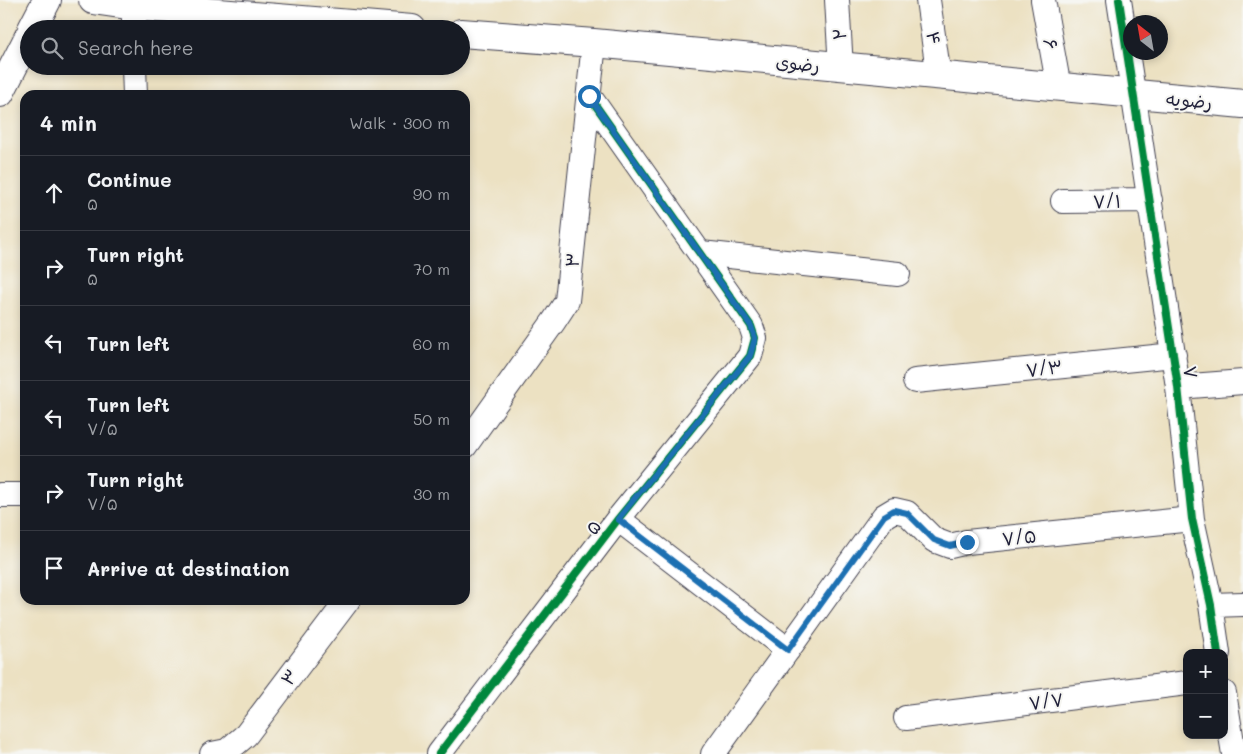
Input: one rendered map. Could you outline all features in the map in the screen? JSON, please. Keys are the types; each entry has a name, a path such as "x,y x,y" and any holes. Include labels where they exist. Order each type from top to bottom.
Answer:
{"main road":[{"path":"36,20 46,0"},
{"path":"93,0 133,12 264,20"},
{"name":"رضوی","path":"470,34 1135,95"},
{"path":"0,93 20,54"},
{"name":"رضویه","path":"1135,95 1243,104"}],"street":[{"name":"۲","path":"837,0 841,68"},
{"name":"۴","path":"928,0 940,77"},
{"name":"۶","path":"1043,0 1059,88"},
{"name":"۷","path":"1119,0 1174,355 1192,519 1211,606 1217,649"},
{"name":"۳","path":"474,421 554,321 567,301 594,44"},
{"path":"134,75 135,90"},
{"name":"۵","path":"439,754 618,519 750,356 755,338 751,326 701,253 589,96"},
{"name":"۷/۱","path":"1063,201 1150,200"},
{"path":"701,253 898,274"},
{"name":"۷/۳","path":"915,382 1174,355"},
{"path":"1178,387 1243,382"},
{"path":"0,495 20,495"},
{"name":"۷/۵","path":"713,754 884,516 894,510 907,513 934,540 950,546 967,542 1192,519"},
{"path":"618,519 788,650"},
{"path":"1211,606 1243,604"},
{"name":"۳","path":"220,753 246,735 344,605"},
{"name":"۷/۷","path":"906,718 1183,684"},
{"path":"1224,694 1234,754"}],"cycle path":[{"path":"1119,0 1178,387 1192,519 1211,605 1217,649"},
{"path":"439,754 618,519 750,356 755,338 751,326 589,96"}],"route":[{"path":"589,96 701,253 751,326 755,338 750,356 618,519 788,650 884,516 894,510 907,513 934,540 950,546 967,542"}]}
